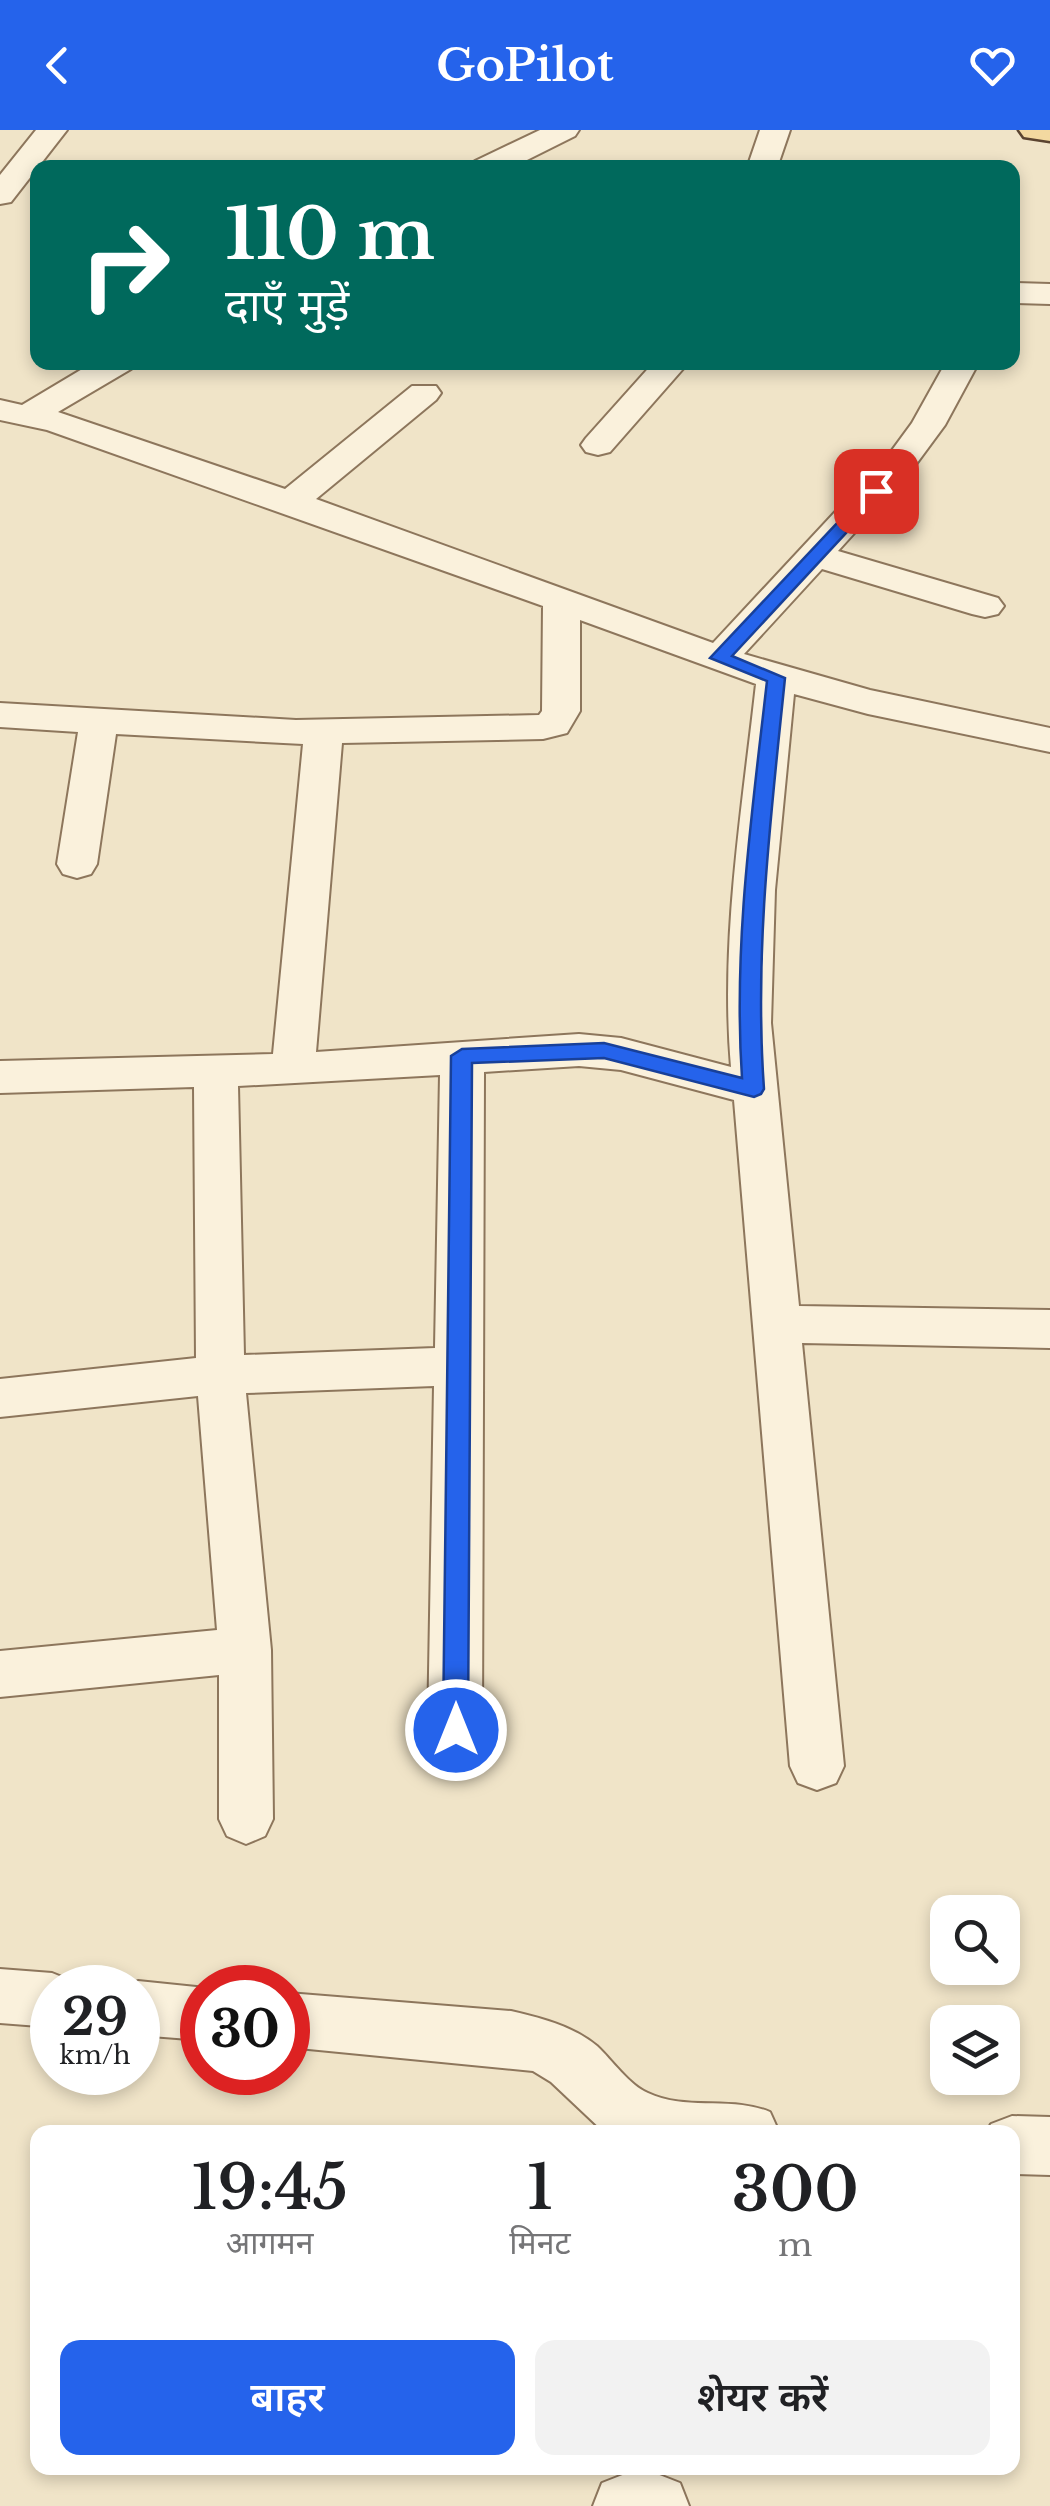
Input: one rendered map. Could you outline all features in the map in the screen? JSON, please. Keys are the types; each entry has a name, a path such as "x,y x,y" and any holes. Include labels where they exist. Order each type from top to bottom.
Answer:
{"main road":[{"path":"1036,130 1050,132"}],"street":[{"path":"0,194 52,130"},
{"path":"502,160 564,130"},
{"path":"765,160 775,130"},
{"path":"1020,294 1050,294"},
{"path":"15,412 102,370"},
{"path":"598,445 666,370"},
{"path":"720,658 902,460 958,370"},
{"path":"290,503 424,393"},
{"path":"15,412 290,503 776,678 1050,740"},
{"path":"814,556 985,606"},
{"path":"0,715 324,731 524,729 553,724 561,712 562,600"},
{"path":"776,678 754,890 749,1022 817,1766"},
{"path":"77,864 99,721"},
{"path":"293,1069 324,731"},
{"path":"0,1077 293,1069 462,1056 604,1051 754,1089"},
{"path":"456,1730 462,1056"},
{"path":"216,1072 220,1374 245,1650 246,1819"},
{"path":"774,1324 1050,1329"},
{"path":"0,1398 119,1382 220,1374 459,1366"},
{"path":"0,1674 245,1650"},
{"path":"0,1996 30,1998"},
{"path":"310,2022 543,2046 572,2062 632,2119 655,2125"},
{"path":"1020,2144 1050,2146"},
{"path":"624,2506 657,2506"}],"route":[{"path":"456,1730 462,1056 604,1051 754,1089 749,1022 754,890 776,678 720,658 876,491"}]}
